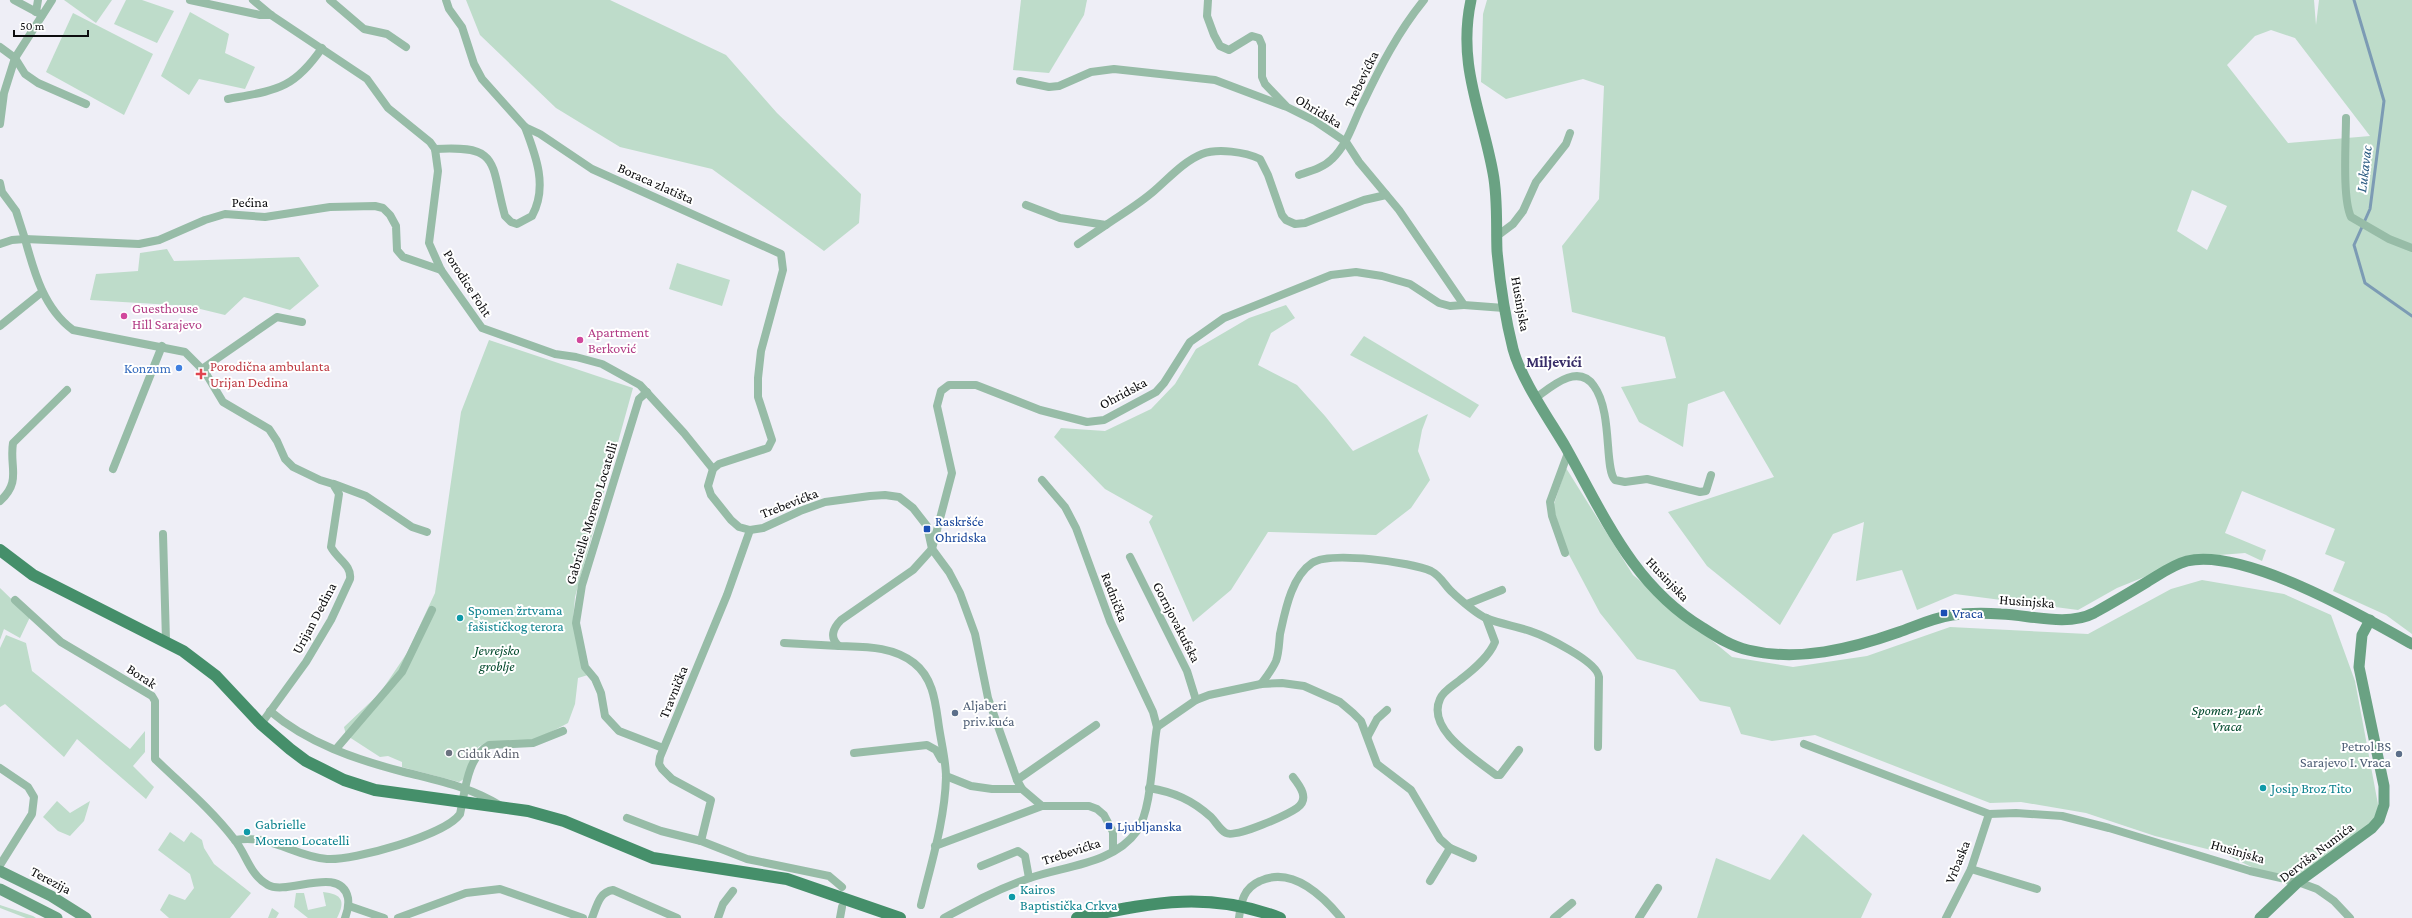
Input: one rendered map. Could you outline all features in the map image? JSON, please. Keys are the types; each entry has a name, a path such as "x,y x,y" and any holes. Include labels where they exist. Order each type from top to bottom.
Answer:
{"main road":[{"name":"Husinjska","path":"1471,0 1466,37 1471,88 1494,175 1497,236 1504,308 1514,353 1624,552 1654,590 1685,617 1729,644 1747,650 1779,656 1827,652 1897,633 1950,615 2001,614 2065,619 2087,616 2173,566 2199,560 2242,565 2328,599 2370,620"},
{"path":"0,550 33,575 64,592 166,641 183,651 216,676 261,724 306,761 344,780 376,790 502,806 528,811 564,821 653,858 761,873 819,890 854,904 900,918"},
{"path":"2370,620 2412,644"},
{"name":"Derviša Numića","path":"2260,918 2298,882 2372,828 2379,820 2384,804 2384,786 2359,667 2362,635 2370,620"},
{"name":"Terezija","path":"0,871 51,896 86,918"},
{"path":"0,889 57,918"},
{"path":"1077,918 1134,906 1180,900 1225,904 1259,910 1280,918"}],"street":[{"path":"14,0 39,14"},
{"path":"38,0 39,14"},
{"path":"0,124 4,93 16,58 39,14 52,0"},
{"path":"190,0 260,15 270,15"},
{"path":"253,0 270,15 367,79 383,103 430,142 435,149"},
{"path":"330,0 364,30 387,34 406,47"},
{"name":"Boraca zlatišta","path":"435,149 466,148 486,155 492,165 505,216 511,222 517,224 532,216 541,194 538,162 525,127 482,79 474,64 462,27 449,9 446,0"},
{"name":"Ohridska","path":"1208,0 1206,16 1214,35 1224,49 1229,50 1252,36 1259,38 1262,45 1262,77 1265,84 1287,107 1315,120 1346,142 1359,162 1386,195 1464,305"},
{"name":"Trebevićka","path":"1299,175 1321,168 1332,159 1346,142 1359,111 1389,51 1424,0"},
{"path":"0,47 16,58 25,74 38,83 86,104"},
{"path":"228,99 262,93 288,85 307,70 322,48"},
{"path":"1020,81 1049,87 1059,86 1091,72 1114,68 1215,80 1287,107"},
{"path":"2346,118 2348,210 2358,222 2402,246 2412,248"},
{"name":"Boraca zlatišta","path":"525,127 540,134 592,169 781,254 783,270 761,351 758,378 758,397 772,444 768,448 730,459 713,469"},
{"path":"1497,236 1513,224 1523,211 1536,182 1566,144 1570,133"},
{"name":"Porodice Foht","path":"435,149 438,171 429,243 441,270 482,328 555,354 576,357 602,364 640,385 713,469"},
{"path":"1078,244 1203,154 1235,153 1260,159 1268,175 1282,215 1286,220 1294,224 1305,223 1364,200 1386,195"},
{"path":"0,183 2,192 16,211 42,292 55,314 73,330 129,343 162,346 185,352 202,369 223,402 269,429 278,441 285,459 293,467 320,480 366,496 412,527 427,532"},
{"path":"1026,204 1060,218 1106,225"},
{"name":"Pećina","path":"25,239 140,244 160,240 205,220 225,214 265,217 302,210 374,206 383,208 390,215 396,226 397,250 402,257 441,270"},
{"path":"0,244 12,240 25,239"},
{"name":"Ohridska","path":"932,549 952,473 937,406 941,391 949,385 976,386 1040,410 1087,422 1104,420 1156,392 1164,383 1190,342 1224,318 1331,275 1356,272 1382,276 1410,284 1439,303 1450,306 1464,305 1504,308"},
{"path":"0,326 42,292"},
{"path":"202,369 277,317 302,322"},
{"path":"113,469 162,346"},
{"path":"1537,397 1568,377 1577,376 1592,384 1600,394 1605,407 1609,438 1610,470 1615,480 1625,482 1647,479 1700,492 1706,491 1711,475"},
{"path":"0,501 10,490 13,482 13,443 67,390"},
{"name":"Gabrielle Moreno Locatelli","path":"647,392 639,399 583,579 576,623 584,667 595,679 601,693 606,716 619,731 663,748"},
{"path":"1565,553 1552,516 1550,502 1568,452"},
{"name":"Trebevićka","path":"713,469 708,486 711,495 731,520 739,527 750,530 763,528 800,511 825,502 870,496 894,496 906,501 918,513 927,526 932,549 949,572 960,592 975,634 988,698 1017,780 1022,789 1042,806"},
{"name":"Radnička","path":"1042,480 1065,507 1076,528 1110,621 1153,712 1158,727"},
{"name":"Urijan Dedina","path":"261,724 306,662 331,620 350,579 350,574 346,565 331,547 339,494 333,484"},
{"name":"Travnička","path":"701,841 711,800 667,775 659,764 663,748 727,596 750,530"},
{"path":"163,534 166,641"},
{"path":"839,646 833,634 836,625 913,570 932,549"},
{"name":"Gornjovakufska","path":"1130,557 1187,671 1196,700"},
{"path":"1261,684 1271,671 1276,659 1281,633 1297,580 1312,563 1326,558 1361,558 1388,561 1431,571 1467,604 1486,618 1531,631 1568,649 1597,670 1599,677 1598,747"},
{"path":"1467,604 1502,590"},
{"name":"Borak","path":"15,600 61,642 152,696 155,701 155,759 196,797 235,840"},
{"path":"336,749 402,672 432,610"},
{"path":"1486,618 1495,642 1493,648 1480,664 1440,697 1438,705 1440,722 1454,742 1496,775 1504,772 1519,750"},
{"path":"784,643 883,649 900,654 915,664 923,672 934,696 946,776 935,846 921,905"},
{"path":"1114,851 1137,831 1145,813 1158,727 1196,700 1261,684 1282,683 1304,686 1340,702 1361,721 1368,736 1377,764 1411,790 1440,839 1450,848 1473,858"},
{"path":"1368,736 1378,719 1387,710"},
{"path":"270,711 298,732 336,749 390,768 466,788 502,806"},
{"path":"1017,780 1096,725"},
{"path":"345,918 349,906 347,895 336,884 317,881 278,888 269,885 249,867 235,840 253,838 326,859 342,859 369,854 448,825 460,814 474,760 483,749 489,745 533,743 563,731"},
{"name":"Husinjska","path":"1804,744 1988,814 2016,813 2062,816 2109,828 2250,871 2298,882 2317,889 2334,901 2350,918"},
{"path":"854,753 927,745 936,750 944,765"},
{"path":"0,768 28,787 34,797 34,803 32,814 0,865"},
{"path":"946,776 971,786 992,789 1022,789"},
{"path":"1149,788 1182,796 1197,805 1225,832 1231,835 1260,826 1298,807 1303,801 1304,795 1293,777"},
{"name":"Trebevićka","path":"935,846 1042,806 1089,806 1097,809 1104,815 1114,832 1114,851 1089,862 1029,878 979,900 944,918"},
{"name":"Vrbaska","path":"1946,918 1971,869 1988,814"},
{"path":"627,818 661,831 701,841 747,859 829,876 842,887"},
{"path":"1430,881 1450,848"},
{"name":"Trebevićka","path":"981,866 1018,851 1026,856 1029,878"},
{"path":"1971,869 2037,889"},
{"path":"1239,918 1243,894 1255,883 1272,876 1287,877 1307,885 1331,906 1341,918"},
{"path":"1640,918 1658,888"},
{"path":"398,918 466,893 500,889 583,918"},
{"path":"592,918 601,896 606,891 613,890 677,918"},
{"path":"718,918 723,904 733,891"},
{"path":"1554,918 1572,902"},
{"path":"349,906 384,918"},
{"path":"840,918 842,906"}],"green space":[{"path":"64,0 112,0 96,23"},
{"path":"126,0 142,0 174,11 157,43 114,24"},
{"path":"466,0 610,0 726,55 777,113 861,194 859,223 824,251 712,169 620,147 556,108 480,35"},
{"path":"1021,0 1087,0 1084,15 1049,73 1013,70"},
{"path":"1487,0 2314,0 2316,25 2319,0 2412,0 2412,634 2386,615 2333,591 2345,562 2325,554 2335,529 2242,491 2225,533 2266,550 2262,561 2245,553 2194,557 2117,588 2078,610 1955,594 1917,610 1902,570 1856,581 1864,522 1833,534 1780,625 1707,566 1668,512 1774,477 1724,391 1688,404 1683,447 1639,422 1621,387 1676,378 1665,337 1572,312 1562,246 1599,199 1604,86 1583,79 1506,99 1481,82 1483,14","holes":["2271,30 2295,38 2370,136 2288,143 2227,65 2255,36","2192,190 2227,206 2207,250 2177,231"]},
{"path":"190,12 229,34 225,53 255,67 245,89 199,79 189,95 161,76"},
{"path":"73,13 153,54 124,115 46,72"},
{"path":"167,249 174,261 299,257 319,286 290,310 244,297 225,315 188,306 90,300 96,274 138,271 140,253"},
{"path":"677,263 730,280 722,306 669,289"},
{"path":"1286,305 1295,318 1271,333 1258,365 1297,385 1325,416 1353,451 1428,414 1422,430 1418,451 1430,480 1411,508 1376,535 1268,532 1231,590 1193,622 1149,522 1153,516 1105,489 1054,437 1061,428 1105,431 1151,409 1175,384 1196,349 1249,318"},
{"path":"1364,336 1479,405 1470,418 1350,355"},
{"name":"Jevrejsko groblje","path":"489,340 633,388 575,597 573,620 588,675 578,678 575,704 568,723 534,741 487,742 478,747 464,779 459,782 402,767 402,762 388,756 380,757 346,735 344,727 380,693 407,653 435,593 461,412"},
{"name":"Spomen-park Vraca","path":"1566,468 1633,575 1732,657 1793,667 1867,656 1950,627 2088,634 2171,589 2202,580 2284,594 2331,615 2355,681 2380,815 2296,889 2223,853 2155,836 2086,813 2021,802 1990,803 1815,735 1772,741 1741,734 1730,707 1700,701 1675,670 1637,659 1600,613 1566,549 1553,507"},
{"path":"0,588 30,617 20,638 4,629 0,640"},
{"path":"6,635 26,643 32,671 130,749 145,731 145,752 133,766 154,787 146,799 77,739 64,757 5,704 0,707 0,648"},
{"path":"57,801 70,813 90,801 84,821 70,836 58,831 43,817"},
{"path":"170,832 184,842 191,832 202,840 204,848 214,864 251,893 230,918 169,918 160,910 169,894 185,900 194,888 190,874 158,850"},
{"path":"1803,834 1872,894 1861,918 1697,918 1716,858 1770,880"},
{"path":"323,892 334,895 340,899 342,903 337,918 308,918 294,907 296,893 304,893 308,910 326,906"},
{"path":"0,905 36,918 26,918 0,908"},
{"path":"272,908 279,913 276,918 268,918"}],"waterway":[{"name":"Lukavac","path":"2354,0 2384,101 2370,209 2354,245 2365,283 2412,316"}],"place":[{"name":"Guesthouse Hill Sarajevo","path":"124,316"},
{"name":"Apartment Berković","path":"580,340"},
{"name":"Konzum","path":"179,368"},
{"name":"Porodična ambulanta Urijan Dedina","path":"201,374"},
{"name":"Raskršće Ohridska","path":"927,529"},
{"name":"Vraca","path":"1944,613"},
{"name":"Spomen žrtvama fašističkog terora","path":"460,618"},
{"name":"Aljaberi priv.kuća","path":"955,713"},
{"name":"Ciduk Adin","path":"449,753"},
{"name":"Petrol BS Sarajevo I. Vraca","path":"2399,754"},
{"name":"Josip Broz Tito","path":"2263,788"},
{"name":"Ljubljanska","path":"1109,826"},
{"name":"Gabrielle Moreno Locatelli","path":"247,832"},
{"name":"Kairos Baptistička Crkva","path":"1012,897"}],"district":[{"name":"Miljevići","path":"1554,362"}]}
